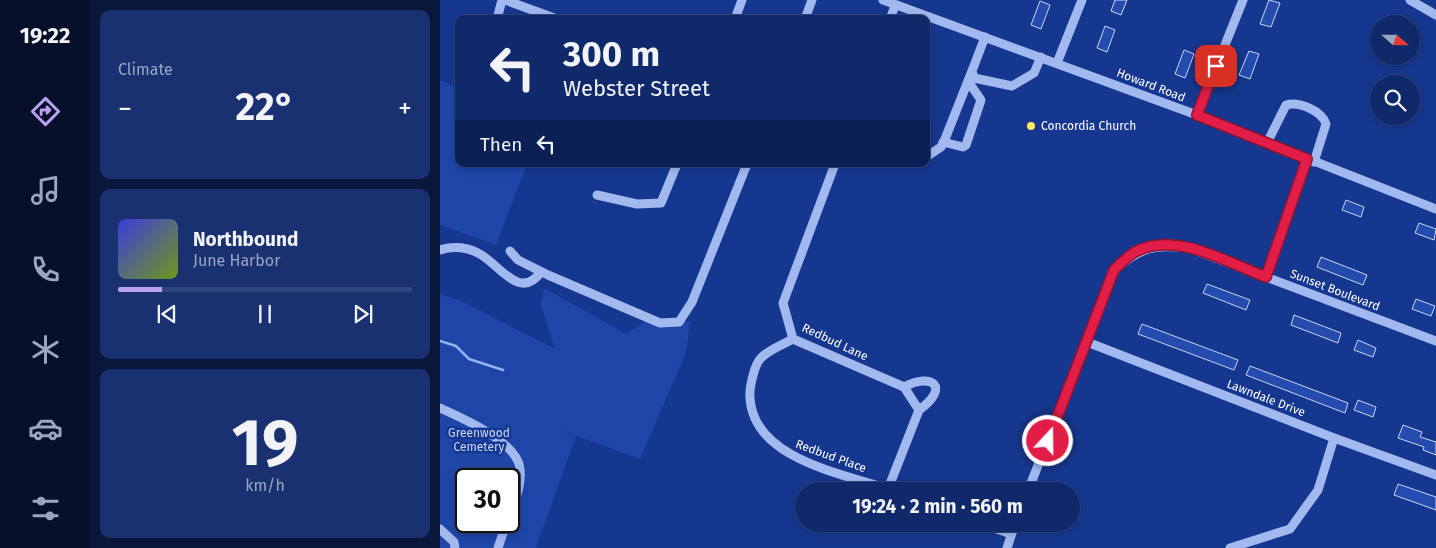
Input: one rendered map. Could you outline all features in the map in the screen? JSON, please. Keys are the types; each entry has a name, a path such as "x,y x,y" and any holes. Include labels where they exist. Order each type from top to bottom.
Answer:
{"street":[{"path":"498,15 504,0 546,15"},
{"path":"736,15 742,0"},
{"path":"806,15 812,0"},
{"name":"Howard Road","path":"883,0 921,15"},
{"path":"1057,62 1082,0"},
{"path":"1197,115 1242,0"},
{"path":"1410,0 1436,15"},
{"path":"892,15 895,6"},
{"name":"Howard Road","path":"930,18 1057,62 1436,209"},
{"path":"930,153 943,142 984,37"},
{"path":"972,71 974,78 998,85 1012,86 1024,81 1034,73 1041,57"},
{"path":"943,142 963,147 966,145 981,100 968,81"},
{"path":"1266,277 1310,160 1326,124 1322,115 1299,104 1286,105 1267,143"},
{"path":"596,195 637,204 661,203 676,167"},
{"path":"510,251 518,260 541,272 660,322 679,322 692,302 746,167"},
{"name":"Redbud Lane","path":"835,167 783,303 793,339 904,387"},
{"name":"Sunset Boulevard","path":"1032,482 1114,270 1136,252 1163,245 1190,248 1436,341"},
{"path":"440,250 458,247 480,253 517,282 528,284 535,280 541,272"},
{"name":"Redbud Place","path":"793,339 760,358 749,388 751,412 765,434 786,453 823,469 865,482"},
{"name":"Lawndale Drive","path":"1087,342 1334,438 1436,475"},
{"path":"894,482 919,410 935,396 934,384 928,381 916,380 904,387 919,410"},
{"path":"440,408 475,424 509,449 517,459 520,468"},
{"path":"1230,548 1290,529 1318,490 1334,438"},
{"path":"440,529 454,542 455,548"},
{"path":"1005,532 1011,534 1007,548"},
{"path":"498,548 503,533"}],"green space":[{"path":"440,80 455,87 455,167 526,167 496,245 440,225"},
{"name":"Greenwood Cemetery","path":"544,288 626,334 644,322 690,321 686,353 640,459 561,430 576,436 536,548 440,548 440,294 461,301 555,349 541,305"}],"building":[{"path":"1115,0 1127,0 1121,15 1111,11"},
{"path":"1269,0 1280,3 1271,27 1260,24"},
{"path":"1040,1 1050,5 1041,29 1031,25"},
{"path":"1105,26 1115,30 1107,52 1097,48"},
{"path":"1184,50 1194,54 1185,78 1175,74"},
{"path":"1249,51 1259,54 1250,79 1239,75"},
{"path":"1346,200 1364,207 1361,217 1342,210"},
{"path":"1419,223 1436,229 1434,240 1415,233"},
{"path":"1321,257 1367,275 1363,285 1317,267"},
{"path":"1207,284 1250,300 1246,310 1203,293"},
{"path":"1416,299 1435,306 1431,316 1412,309"},
{"path":"1294,315 1341,333 1338,343 1291,325"},
{"path":"1142,324 1238,360 1234,370 1138,334"},
{"path":"1358,340 1376,348 1373,357 1354,350"},
{"path":"1250,366 1348,403 1345,413 1246,375"},
{"path":"1358,400 1376,407 1373,417 1354,410"},
{"path":"1403,425 1422,432 1420,437 1436,442 1436,455 1423,450 1424,447 1398,438"},
{"path":"1398,484 1436,497 1436,510 1394,495"}],"waterway":[{"path":"440,341 456,346 469,359 503,370"}],"place":[{"name":"Concordia Church","path":"1031,126"}],"route":[{"path":"1048,441 1114,270 1136,252 1163,245 1190,248 1266,277 1307,159 1197,115 1216,66"}]}
